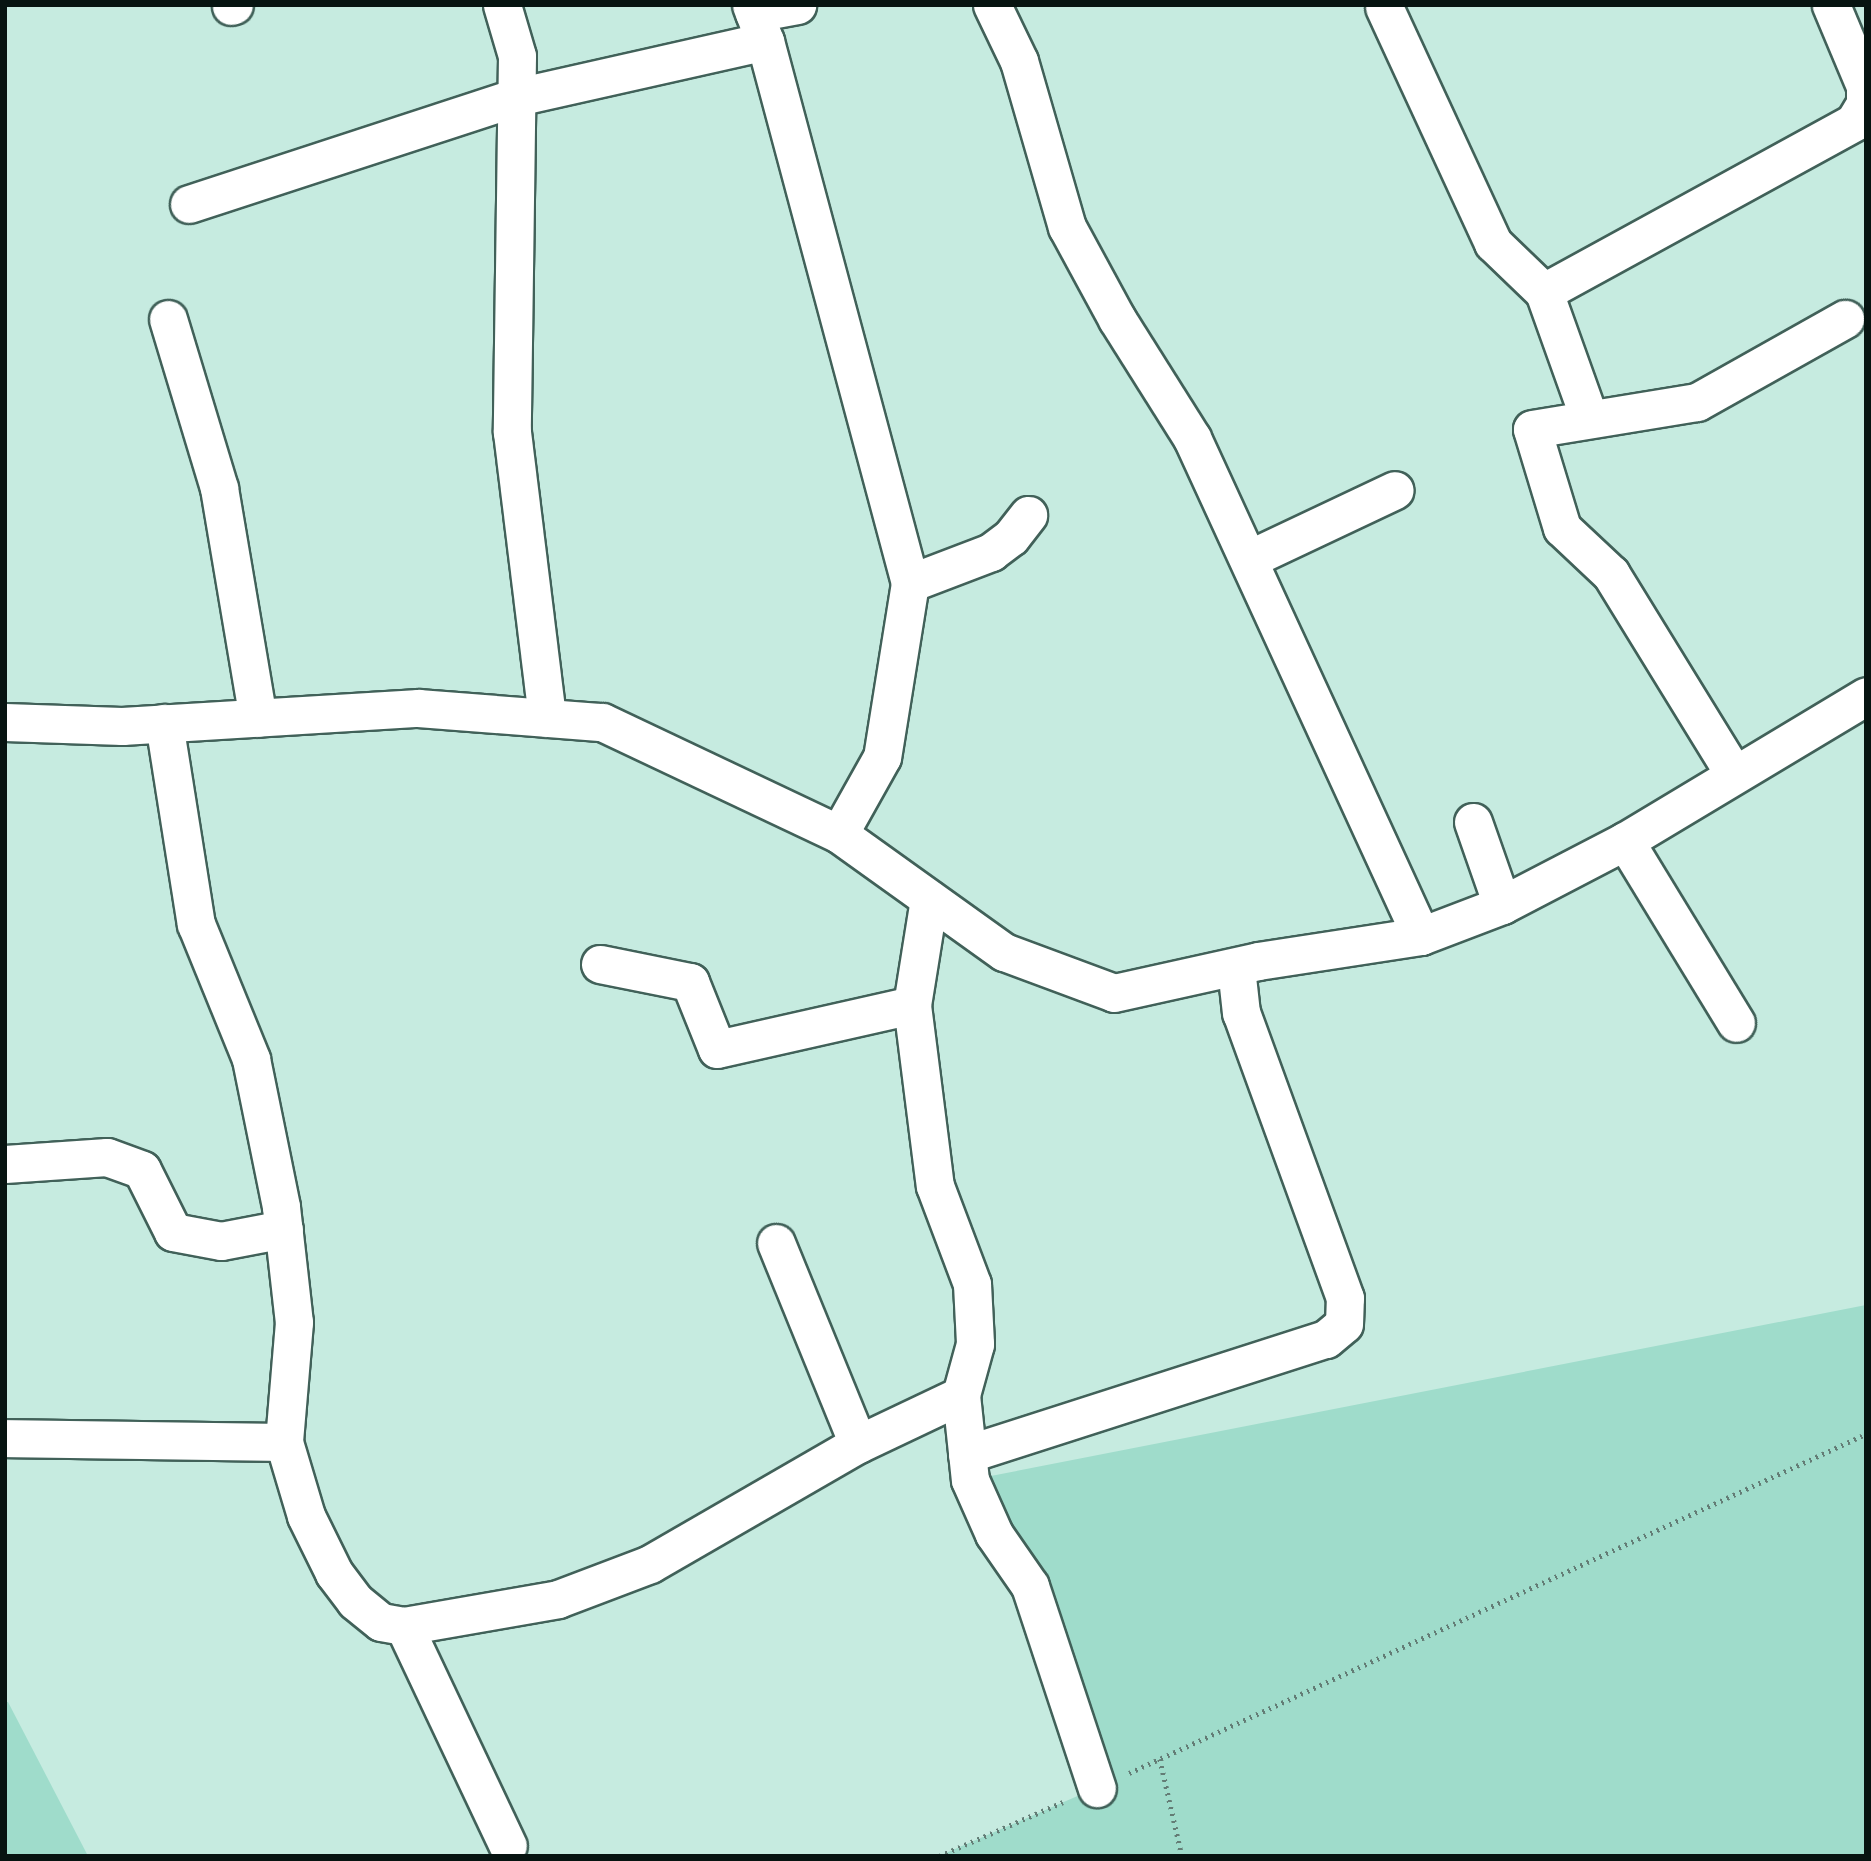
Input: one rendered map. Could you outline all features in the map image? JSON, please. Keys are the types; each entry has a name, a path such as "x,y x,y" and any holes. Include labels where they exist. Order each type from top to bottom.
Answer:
{"street":[{"path":"502,5 517,56 512,432 547,718"},
{"path":"189,204 797,5"},
{"path":"992,5 1019,61 1067,227 1117,319 1192,438 1421,936"},
{"path":"1544,292 1854,122 1865,104 1865,86 1831,5"},
{"path":"1384,8 1493,243 1544,292 1589,418"},
{"path":"757,20 910,583 882,757 839,834"},
{"path":"168,318 219,488 258,718"},
{"path":"1734,774 1611,574 1562,528 1532,429 1697,402 1845,319"},
{"path":"1249,559 1395,490"},
{"path":"910,583 991,552 1028,515"},
{"path":"5,722 164,723 418,708 602,722 839,834 1004,952 1114,993 1236,968 1421,936 1502,905 1625,841 1866,696"},
{"path":"164,723 196,924 251,1059 284,1229 294,1322 284,1442 306,1516 334,1573 355,1601 381,1622 404,1626 558,1599 650,1564 858,1444 961,1395"},
{"path":"1473,822 1502,905"},
{"path":"1625,841 1736,1023"},
{"path":"929,899 912,1005 934,1186 972,1284 975,1344 961,1395 970,1480 994,1534 1030,1586 1097,1788"},
{"path":"600,964 690,982 718,1049 912,1005"},
{"path":"967,1454 1326,1339 1344,1324 1345,1298 1241,1013 1236,968"},
{"path":"5,1164 107,1157 142,1170 173,1232 221,1241 284,1229"},
{"path":"776,1243 858,1444"},
{"path":"5,1438 284,1442"},
{"path":"404,1626 508,1846"}],"path":[{"path":"939,1856 1097,1788 1866,1434"},
{"path":"1160,1759 1182,1856"}],"green space":[{"path":"1866,1305 1866,1856 939,1856 1096,1788 970,1480"},
{"path":"5,1702 8,1702 88,1856 5,1856"}]}
